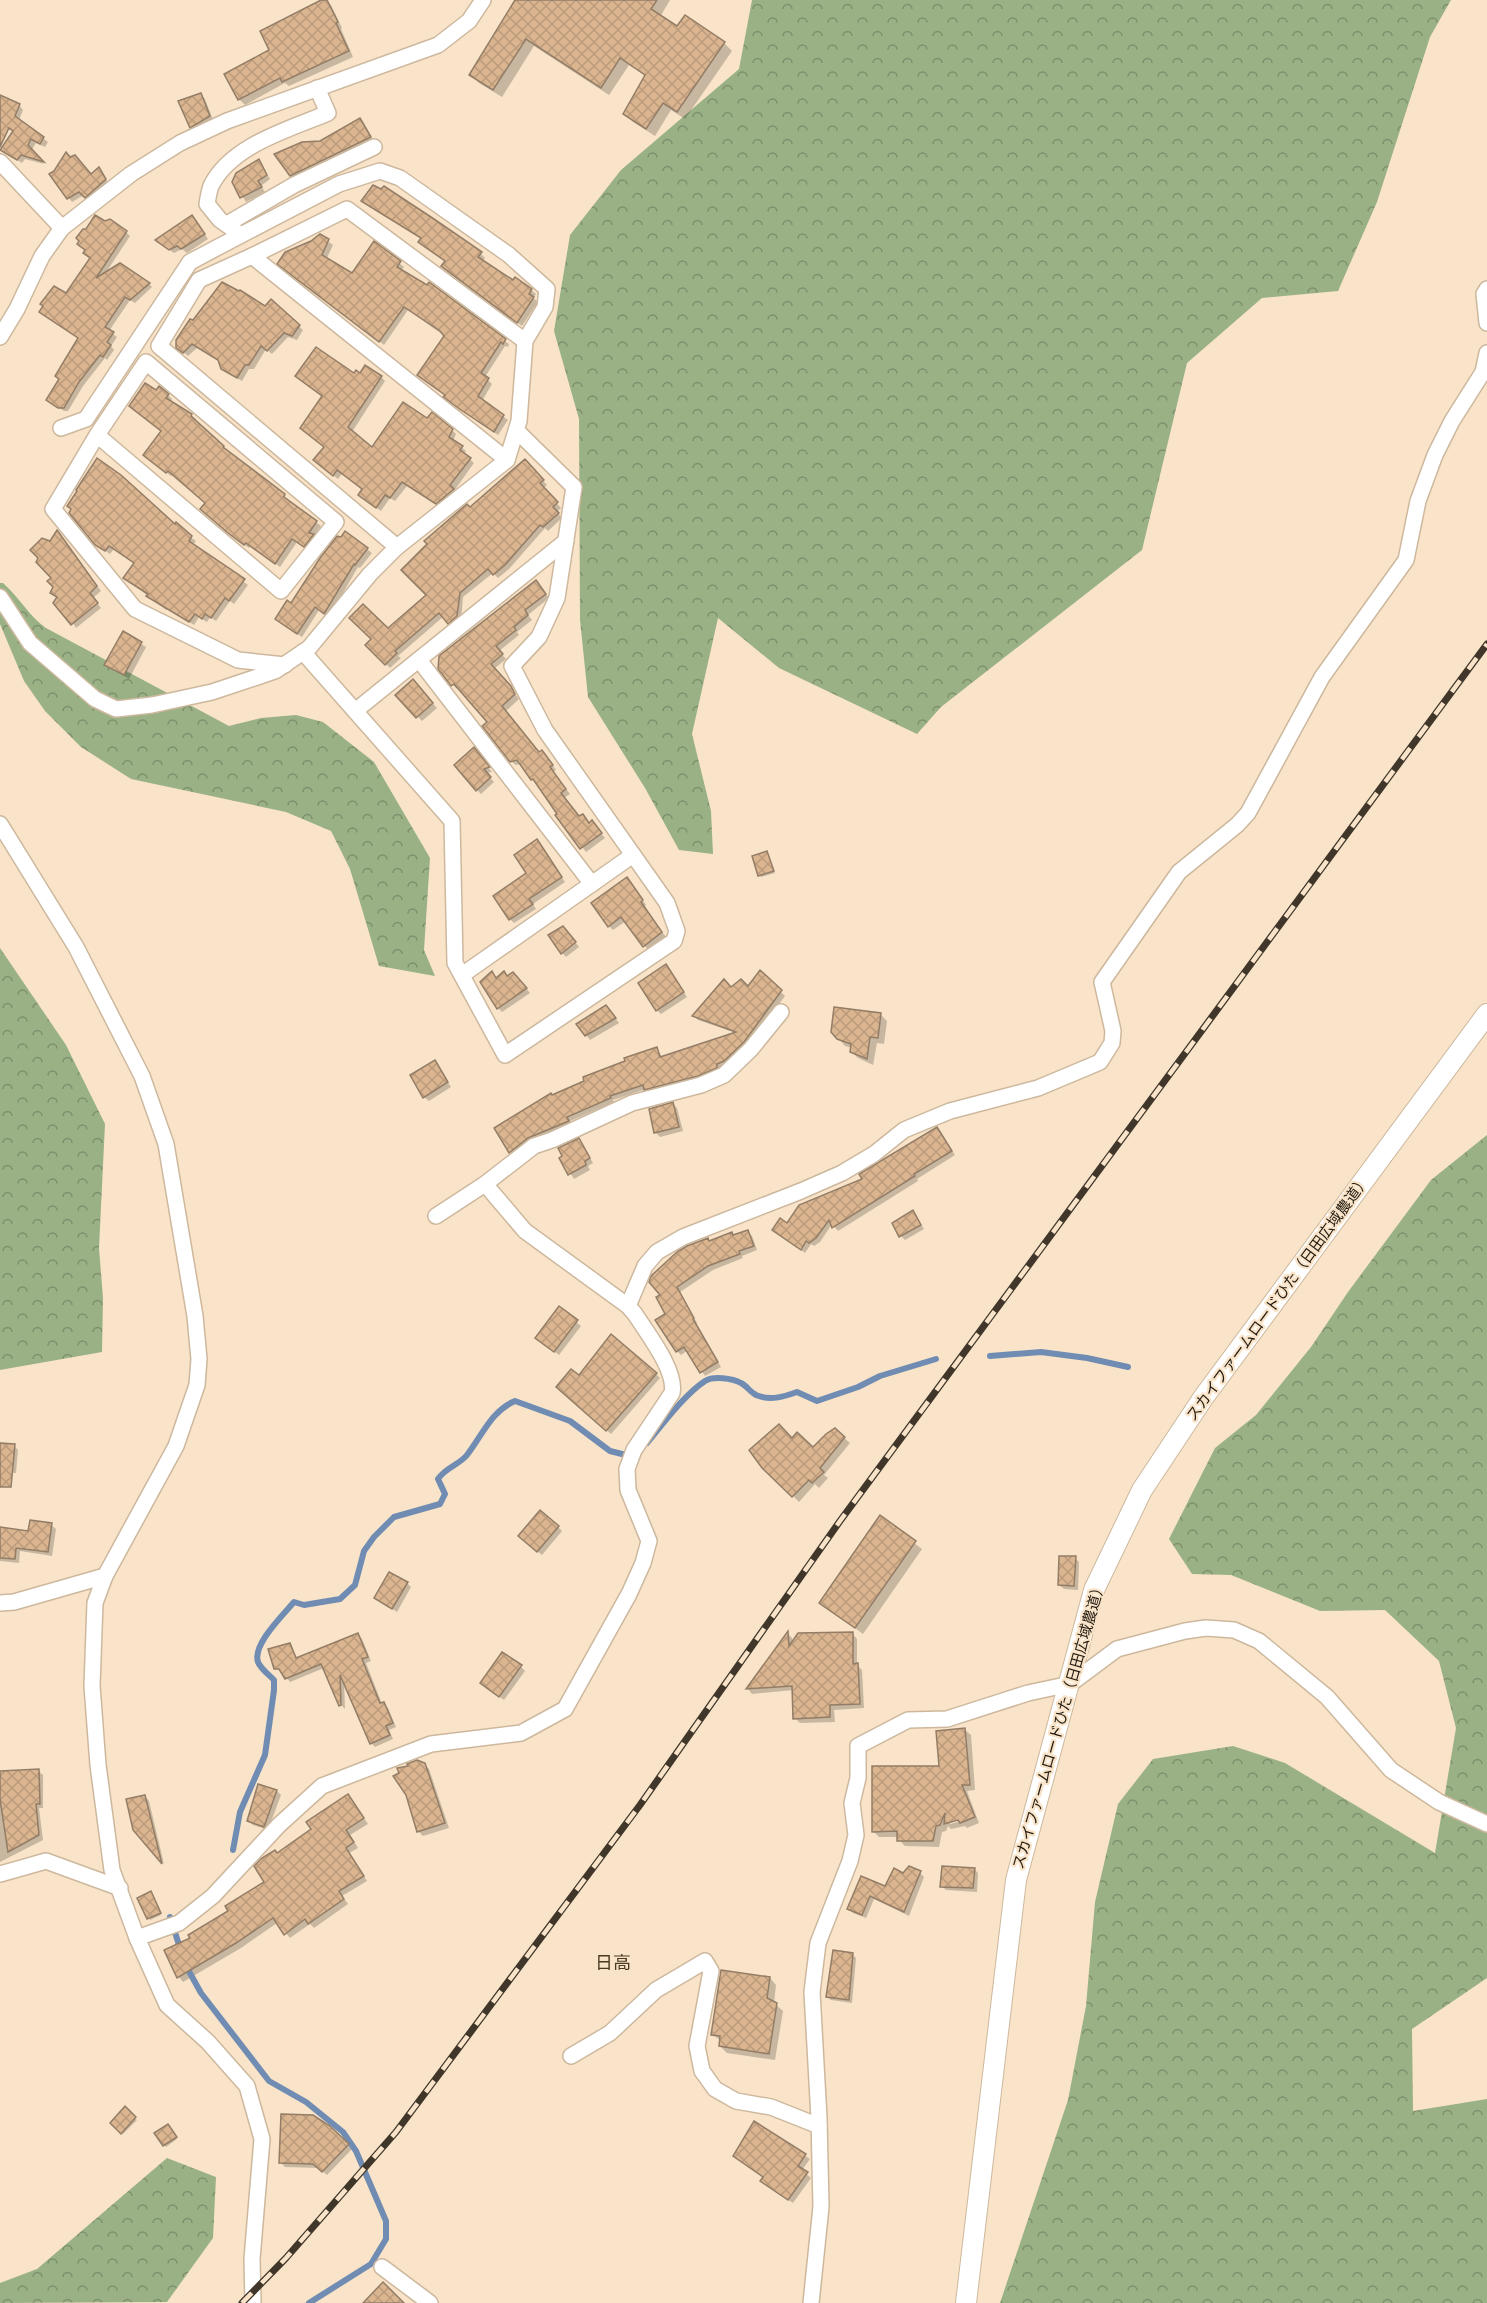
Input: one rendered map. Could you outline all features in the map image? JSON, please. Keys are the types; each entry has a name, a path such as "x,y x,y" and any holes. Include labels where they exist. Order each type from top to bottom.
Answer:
{"street":[{"path":"0,337 17,309 42,256 62,228 131,174 180,143 226,121 438,45 469,21 483,0"},
{"path":"241,235 220,220 207,204 211,186 227,164 245,149 328,113 317,88"},
{"path":"227,224 294,185 374,147"},
{"path":"0,162 62,228"},
{"path":"0,597 30,643 95,699 116,709 152,705 212,692 275,671 309,648 370,574 397,547 507,460 517,431 525,340 545,307 547,289 509,255 400,178 380,171 339,184 190,262 86,419 61,428"},
{"path":"397,547 159,346 199,280 347,208 525,340"},
{"path":"252,256 507,460"},
{"path":"1487,289 1484,294 1487,323"},
{"path":"628,1306 645,1266 657,1252 683,1237 842,1173 874,1154 904,1130 950,1112 1038,1088 1100,1062 1112,1043 1113,1030 1102,982 1179,872 1237,825 1248,813 1322,677 1406,560 1418,501 1435,455 1452,421 1483,372 1487,353"},
{"path":"97,435 280,591 336,522 146,362 97,435 53,509 135,609 238,660 285,665"},
{"path":"303,652 453,821 455,963 505,1055 674,941 676,931 667,903 545,730 512,666 539,637 557,598 574,487 517,431"},
{"path":"355,711 566,541"},
{"path":"419,660 592,884"},
{"path":"0,824 76,947 142,1076 166,1144 195,1316 200,1359 197,1385 176,1446 105,1576 95,1603 92,1686 98,1765 112,1870 137,1938 167,2005 208,2042 247,2086 262,2139 252,2259 253,2303"},
{"path":"462,975 633,855"},
{"path":"436,1216 485,1184 534,1146 632,1103 701,1085 724,1075 751,1050 781,1012"},
{"name":"スカイファームロードひた（日田広域農道）","path":"966,2303 1016,1880 1094,1590 1142,1490 1203,1398 1487,1014"},
{"path":"137,1938 179,1923 213,1896 279,1825 322,1786 431,1744 521,1733 565,1710 629,1594 643,1563 649,1541 628,1490 627,1469 634,1450 667,1401 674,1386 664,1362 628,1306 525,1231 485,1184"},
{"path":"0,1603 15,1602 105,1576"},
{"path":"811,2303 821,2207 812,1992 818,1943 850,1861 856,1835 852,1803 858,1778 858,1746 908,1720 947,1719 1028,1693 1070,1683 1117,1649 1185,1631 1206,1628 1234,1630 1259,1641 1327,1697 1391,1770 1439,1802 1487,1824"},
{"path":"0,1874 46,1861 120,1888"},
{"path":"571,2056 610,2033 656,1990 705,1961 711,1971 697,2046 702,2071 715,2089 736,2101 771,2107 819,2126"},
{"path":"382,2267 430,2303"}],"green space":[{"path":"752,0 1451,0 1430,37 1377,202 1338,291 1262,298 1187,363 1142,550 941,707 917,734 779,668 718,618 692,734 711,811 713,854 679,850 645,788 588,697 580,620 579,419 554,331 570,235 621,170 739,69"},
{"path":"0,583 9,588 34,618 46,628 229,726 261,718 296,715 323,722 374,762 430,858 424,950 435,976 379,966 350,869 331,831 286,812 131,779 81,747 45,711 24,681 0,624"},
{"path":"0,948 66,1045 105,1124 99,1248 103,1298 102,1352 0,1370"},
{"path":"1487,1135 1487,1978 1412,2029 1413,2111 1487,2099 1487,2303 1000,2303 1068,2100 1086,2006 1095,1902 1118,1804 1153,1759 1233,1746 1285,1763 1435,1853 1456,1728 1439,1661 1385,1610 1320,1611 1231,1575 1192,1574 1169,1539 1215,1448 1256,1415 1311,1347 1348,1292 1431,1180"},
{"path":"167,2158 216,2177 213,2238 167,2302 0,2303 0,2283 37,2269"}],"building":[{"path":"321,0 327,0 349,51 282,82 280,78 238,100 224,74 269,50 260,31"},
{"path":"515,0 657,0 651,9 677,26 685,15 725,42 677,112 663,103 646,129 623,114 645,75 620,58 601,88 526,39 493,90 469,75"},
{"path":"201,93 210,116 190,128 178,101"},
{"path":"0,95 20,104 15,116 44,137 40,144 31,139 28,145 44,162 21,155 17,160 0,150 13,131 9,128 0,147"},
{"path":"360,118 371,137 290,176 274,154 302,142 320,141"},
{"path":"66,152 70,157 75,155 91,174 99,167 106,179 85,198 79,192 67,199 49,174 54,171"},
{"path":"259,159 267,175 258,181 262,187 240,198 232,182 236,173"},
{"path":"373,185 381,189 384,186 482,252 478,257 513,280 515,277 532,289 529,294 534,297 517,323 441,266 445,261 418,242 421,238 361,201"},
{"path":"95,215 105,221 110,219 127,231 96,278 120,263 150,283 130,300 125,297 105,327 114,332 107,342 111,345 79,382 64,408 58,408 46,400 59,379 55,376 78,338 39,312 43,306 40,304 54,286 66,293 90,258 83,253 85,250 77,244 79,241 76,238 83,229 86,229"},
{"path":"192,215 205,234 181,249 177,246 169,250 155,240"},
{"path":"320,234 329,239 322,255 352,273 374,241 401,261 397,267 427,285 429,282 506,339 503,344 501,342 481,373 489,378 478,396 504,415 494,432 443,397 445,395 417,375 444,336 440,331 404,307 379,342 277,264 285,252 311,241"},
{"path":"222,282 265,306 271,299 300,325 292,336 284,333 267,351 261,346 237,378 221,369 218,360 192,344 183,353 176,348 176,340 190,319 193,320"},
{"path":"316,347 354,373 356,370 360,373 365,365 382,376 348,427 372,447 403,402 427,418 432,412 453,429 449,437 463,446 460,450 471,458 450,485 454,489 436,504 402,482 390,498 385,495 376,508 358,495 362,489 337,470 333,476 313,460 324,447 300,428 322,396 295,376"},
{"path":"145,383 156,390 159,386 169,394 166,398 192,414 191,416 223,447 317,521 309,533 314,534 304,547 292,539 275,564 228,533 200,509 205,503 168,471 166,473 143,455 161,431 129,406"},
{"path":"97,458 121,475 175,524 176,522 192,536 189,541 245,579 229,601 225,598 211,618 205,614 202,619 195,614 189,622 146,596 148,594 123,578 134,563 109,546 105,551 95,545 69,513 71,509 67,506"},
{"path":"525,459 544,480 540,483 558,502 553,507 559,513 543,527 540,525 505,565 493,575 488,569 460,593 457,616 448,624 439,613 395,651 397,653 385,665 365,645 371,639 349,618 363,604 388,628 426,595 401,570 427,544 424,541 467,504 470,507"},
{"path":"57,530 97,586 90,593 98,603 71,625 53,603 57,597 50,593 53,587 47,581 51,578 36,562 38,558 30,550 42,538 50,541"},
{"path":"345,531 368,548 354,564 324,614 315,607 297,634 275,619 287,600 291,603 337,536 341,537"},
{"path":"536,580 546,594 525,610 528,615 514,627 516,630 496,646 503,654 491,664 511,686 515,694 502,706 539,752 542,750 553,765 550,767 566,789 561,793 579,816 583,814 589,823 592,820 602,833 580,849 555,815 557,814 533,779 531,780 517,760 510,762 482,726 487,722 454,684 451,686 438,669 439,656"},
{"path":"123,631 142,642 124,675 104,665"},
{"path":"413,679 433,703 416,718 395,695"},
{"path":"474,747 490,767 484,769 491,777 476,791 454,765"},
{"path":"537,839 562,877 529,899 533,904 509,920 493,896 526,873 514,855"},
{"path":"767,851 774,871 758,876 752,856"},
{"path":"627,877 662,932 643,947 621,917 608,927 591,903"},
{"path":"563,926 576,942 561,954 548,935"},
{"path":"666,964 684,992 656,1011 638,983"},
{"path":"760,970 782,990 744,1042 724,1061 717,1064 717,1068 698,1076 644,1090 643,1085 610,1096 611,1098 567,1117 569,1121 528,1138 509,1153 494,1128 551,1093 552,1095 584,1081 583,1077 625,1061 624,1058 657,1047 660,1057 736,1032 692,1016 724,979 731,987 741,979 748,986"},
{"path":"492,971 496,978 504,971 507,976 513,972 527,988 497,1009 480,982"},
{"path":"606,1005 616,1018 585,1036 576,1024"},
{"path":"834,1007 881,1013 878,1038 870,1037 867,1059 850,1052 851,1044 837,1039 831,1032"},
{"path":"435,1060 448,1082 423,1098 410,1075"},
{"path":"673,1102 679,1127 654,1133 649,1109"},
{"path":"937,1127 952,1151 832,1228 829,1220 816,1238 809,1243 806,1241 801,1250 772,1230 780,1218 787,1223 799,1205 862,1179 859,1174"},
{"path":"579,1138 590,1158 585,1161 586,1165 568,1175 559,1158 562,1156 558,1148"},
{"path":"913,1210 921,1225 899,1237 892,1223"},
{"path":"748,1230 754,1246 708,1266 677,1287 718,1362 700,1373 684,1347 676,1352 655,1320 665,1314 656,1297 660,1295 649,1282 651,1276 678,1251 687,1246 708,1238 709,1241 732,1232 733,1235"},
{"path":"559,1306 578,1320 554,1352 535,1338"},
{"path":"611,1334 657,1373 606,1431 556,1387 571,1369 579,1375"},
{"path":"779,1424 792,1438 797,1432 813,1447 835,1428 845,1437 820,1468 824,1472 812,1483 809,1480 792,1497 762,1468 749,1450"},
{"path":"0,1443 15,1444 11,1487 0,1487"},
{"path":"540,1510 559,1526 537,1552 518,1536"},
{"path":"880,1515 916,1541 855,1628 819,1603"},
{"path":"30,1520 52,1523 48,1552 16,1548 15,1559 0,1558 0,1527 28,1531"},
{"path":"1059,1556 1076,1556 1074,1586 1058,1585"},
{"path":"389,1572 408,1582 392,1609 374,1598"},
{"path":"788,1631 789,1646 798,1633 853,1632 853,1664 858,1663 860,1704 830,1705 830,1717 793,1719 792,1686 746,1689"},
{"path":"358,1633 368,1657 362,1659 380,1703 384,1702 393,1723 386,1726 390,1735 370,1744 340,1675 341,1705 339,1706 321,1664 285,1679 279,1669 274,1669 268,1649 290,1643 296,1658"},
{"path":"502,1652 522,1665 499,1697 480,1683"},
{"path":"965,1728 970,1785 962,1785 975,1817 960,1823 958,1820 944,1824 945,1813 940,1825 936,1826 933,1841 897,1841 897,1831 872,1832 872,1766 939,1766 936,1731"},
{"path":"417,1760 425,1763 445,1823 417,1832 406,1795 393,1776 399,1773 397,1768 408,1766 407,1764"},
{"path":"39,1769 40,1804 36,1804 39,1835 8,1852 0,1799 0,1771"},
{"path":"258,1784 277,1790 264,1827 247,1821"},
{"path":"348,1794 364,1818 346,1830 354,1842 346,1848 364,1876 339,1891 344,1899 308,1924 305,1919 284,1935 273,1918 177,1978 164,1950 190,1938 188,1935 228,1911 225,1906 264,1882 254,1866 262,1858 275,1850 277,1853 311,1829 306,1822"},
{"path":"145,1795 162,1864 133,1830 126,1799"},
{"path":"909,1866 921,1871 904,1912 870,1896 862,1915 847,1909 861,1876 885,1886 894,1868 903,1873"},
{"path":"942,1866 975,1868 973,1888 940,1887"},
{"path":"151,1891 161,1913 147,1919 137,1898"},
{"path":"833,1950 853,1953 849,2000 826,1997"},
{"path":"721,1970 770,1977 767,1998 777,2003 769,2054 719,2046 720,2036 711,2035"},
{"path":"125,2106 136,2117 121,2134 110,2123"},
{"path":"281,2114 313,2115 330,2126 349,2144 322,2172 313,2164 279,2163"},
{"path":"754,2121 806,2154 798,2166 808,2172 788,2200 760,2181 763,2177 733,2156"},
{"path":"168,2124 177,2137 163,2146 154,2133"},
{"path":"383,2282 404,2303 363,2303"}],"waterway":[{"path":"990,1356 1041,1352 1087,1358 1128,1367"},
{"path":"647,1443 682,1402 708,1379 723,1378 737,1381 761,1397 776,1398 797,1392 817,1401 858,1387 880,1376 936,1359"},
{"path":"233,1850 240,1812 265,1755 274,1690 274,1680 259,1664 257,1655 270,1630 294,1602 304,1605 340,1599 355,1585 364,1551 374,1537 394,1517 440,1504 445,1494 438,1479 467,1455 493,1417 515,1401 570,1421 610,1451 630,1456"},
{"path":"170,1917 181,1951"},
{"path":"186,1966 201,1993 269,2081 306,2102 343,2132 356,2151 386,2221 386,2239 371,2264 309,2303"}],"railway":[{"path":"242,2303 286,2258 396,2132 640,1805 840,1521 1487,644"}],"district":[{"name":"日高","path":"613,1963"}]}
